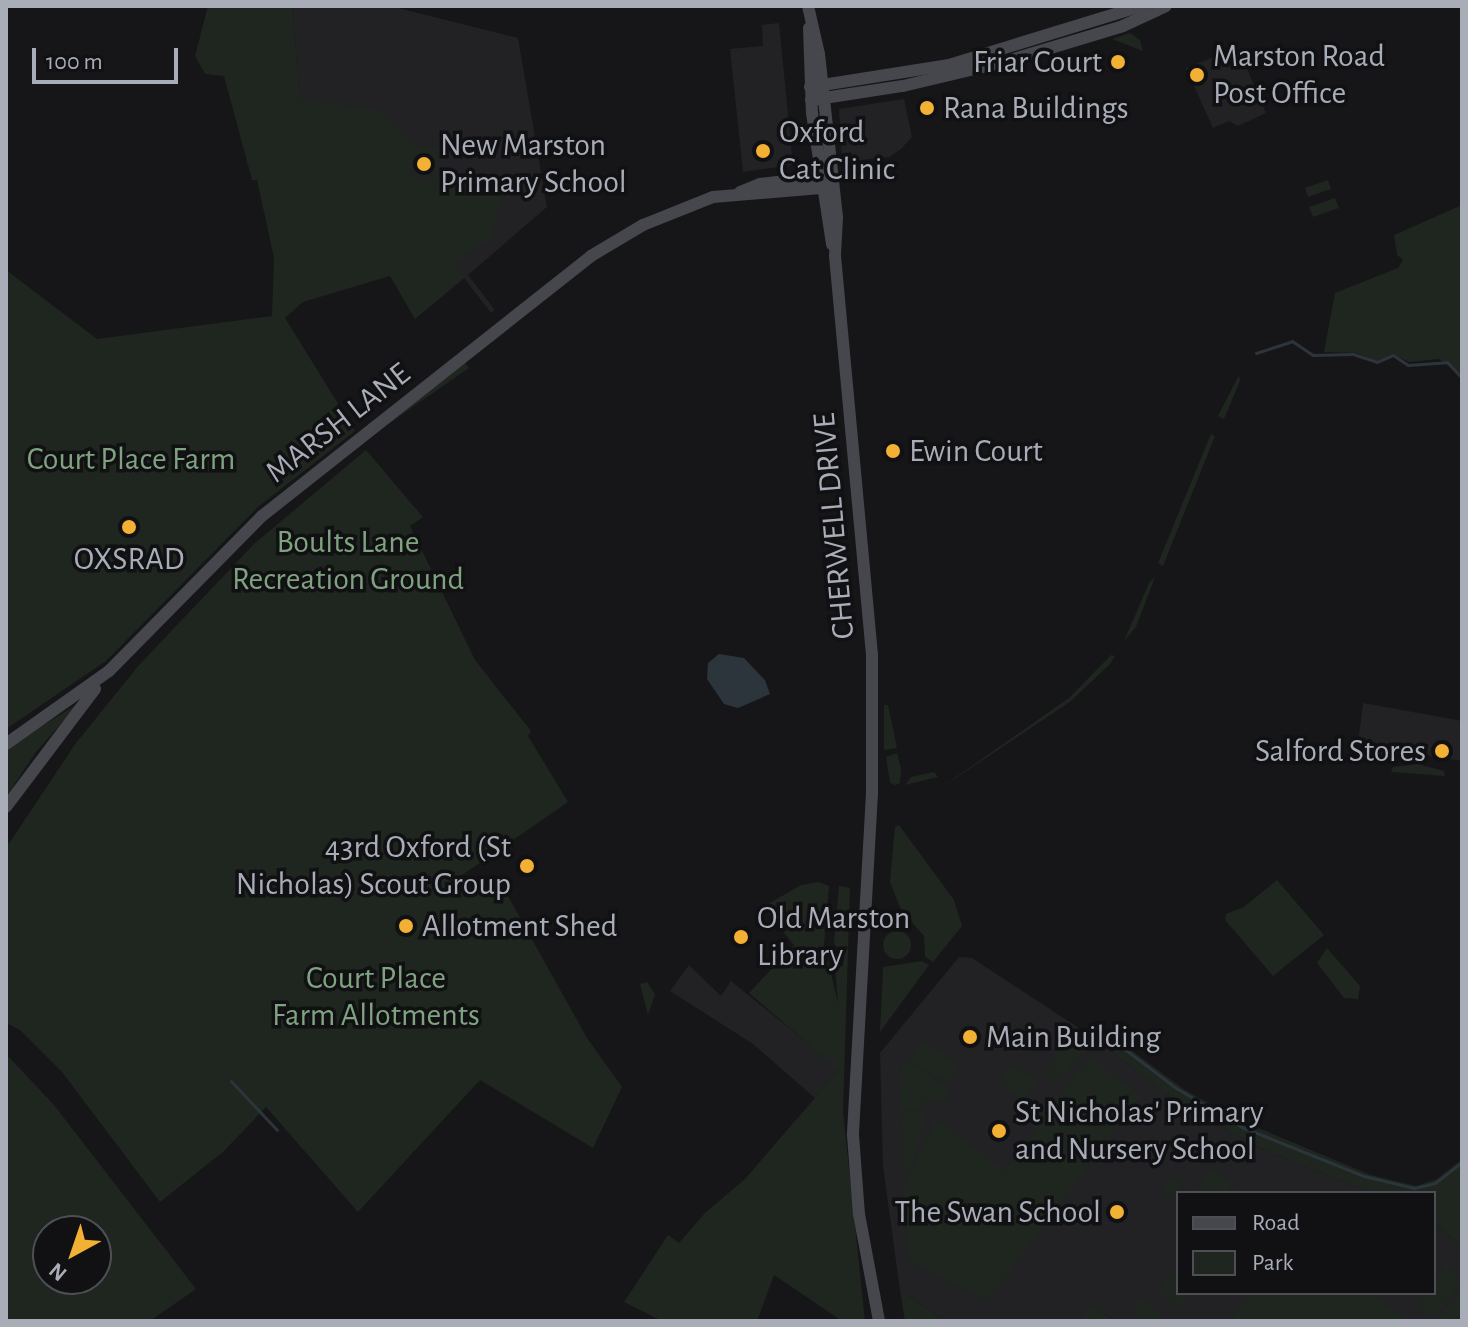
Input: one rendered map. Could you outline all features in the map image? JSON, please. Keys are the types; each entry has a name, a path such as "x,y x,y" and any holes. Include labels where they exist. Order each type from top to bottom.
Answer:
{"main road":[{"name":"CHERWELL DRIVE","path":"808,6 872,654 872,793 853,1135 859,1214 879,1321"},
{"path":"815,96 963,61 1141,6"},
{"path":"815,96 903,86 1004,62 1123,26 1166,6"},
{"name":"CHERWELL DRIVE","path":"826,182 824,210 835,256"},
{"name":"MARSH LANE","path":"6,744 109,671 262,516 591,256 692,204 737,193 826,182"},
{"path":"6,807 109,671"}],"shaded area":[{"name":"New Marston Primary School","path":"292,6 390,6 518,38 547,207 468,275 495,310 491,313 464,278 415,319 300,98"},
{"path":"779,23 793,165 743,172 730,49 763,46 762,25"},
{"path":"1230,51 1241,55 1266,113 1238,126 1229,121 1213,128 1186,68"},
{"path":"904,99 912,137 901,149 889,157 842,162 839,109"},
{"path":"719,654 744,658 765,680 770,694 738,708 724,704 707,679 708,663"},
{"path":"1363,703 1462,721 1462,761 1412,753 1366,760 1358,744"},
{"path":"959,957 972,958 1094,1038 1185,1108 1264,1150 1367,1191 1176,1191 1176,1295 1436,1295 1436,1224 1462,1247 1462,1321 1114,1321 1092,1305 1079,1321 944,1321 900,1290 883,1166 880,1053"},
{"path":"689,965 721,996 731,981 840,1069 815,1098 753,1044 670,991"}],"green space":[{"name":"Court Place Farm","path":"208,6 292,6 300,98 378,110 412,144 440,149 436,171 425,177 411,169 409,176 426,180 434,174 503,190 492,239 453,264 464,278 415,319 390,276 303,302 285,318 355,431 258,507 106,661 6,729 6,270 97,339 272,316 274,258 257,180 252,180 224,76 205,74 195,56"},
{"path":"1130,33 1140,40 1143,51 1112,39"},
{"path":"1328,180 1331,189 1308,197 1305,188"},
{"path":"1335,198 1339,208 1313,217 1309,207"},
{"path":"1462,205 1462,376 1439,359 1409,362 1393,354 1378,361 1356,353 1324,352 1335,293 1398,268 1403,260 1397,255 1394,235"},
{"path":"465,363 469,368 387,425 386,423"},
{"path":"1239,375 1240,381 1224,419 1218,416"},
{"path":"1211,434 1215,436 1163,566 1158,563"},
{"path":"366,450 423,517 410,526 475,660 531,731 528,736 568,802 455,880 464,897 504,889 587,1038 622,1087 593,1148 480,1080 358,1212 266,1107 224,1151 160,1202 62,1072 20,1030 6,1023 6,848 76,743 139,665 254,544"},
{"path":"1155,577 1136,627 1124,641 1149,583"},
{"path":"1111,655 1115,656 1110,664 1071,701 932,794 1069,698"},
{"path":"79,703 36,752 6,797 6,748"},
{"path":"884,705 888,705 897,748 884,750"},
{"path":"897,753 901,768 900,783 895,785 890,783 886,757"},
{"path":"1418,764 1444,771 1445,776 1391,772 1393,767"},
{"path":"934,772 938,777 905,785 911,777"},
{"path":"899,825 954,900 962,926 933,962 925,957 924,936 901,910 890,882 895,827"},
{"path":"1277,880 1324,935 1273,976 1225,920 1226,914 1244,907"},
{"path":"818,882 829,886 824,945 838,1003 835,967 843,966 844,958 834,943 839,886 850,888 843,1111 865,1321 842,1321 774,1275 757,1321 662,1321 624,1302 668,1235 679,1243 705,1213 745,1179 839,1070 749,993 794,945 763,907 801,885"},
{"path":"897,931 907,935 911,945 907,955 897,959 887,955 883,945 887,935"},
{"path":"1327,948 1360,986 1358,999 1344,998 1317,963"},
{"path":"922,961 929,965 880,1032 883,967"},
{"path":"647,982 655,994 648,1015 640,984"},
{"path":"1072,1027 1092,1039 1058,1083 1045,1075"},
{"path":"921,1042 960,1064 948,1083 910,1061"},
{"path":"1124,1045 1185,1090 1239,1120 1371,1175 1416,1186 1437,1179 1462,1159 1462,1247 1436,1224 1436,1191 1367,1191 1264,1150 1185,1108 1112,1052"},
{"path":"6,1054 54,1105 196,1289 150,1321 6,1321"},
{"path":"1089,1056 1141,1096 987,1302 909,1260 904,1184 936,1118 1005,1171"},
{"path":"902,1059 951,1089 940,1104 928,1099 922,1108 899,1112"},
{"path":"1010,1063 1038,1080 1025,1101 998,1084"},
{"path":"922,1111 925,1123 910,1168 904,1168 901,1113"},
{"path":"1212,1168 1233,1184 1228,1191 1195,1191"},
{"path":"1168,1177 1176,1177 1181,1182 1181,1190 1176,1191 1176,1195 1168,1195 1163,1190 1163,1182"},
{"path":"1447,1263 1462,1281 1433,1318 1415,1303 1421,1295 1436,1295 1436,1277"},
{"path":"1176,1268 1176,1295 1189,1295 1179,1308 1158,1292"},
{"path":"1462,1288 1462,1321 1436,1321"},
{"path":"900,1290 944,1321 905,1321"},
{"path":"1249,1295 1373,1295 1408,1321 1230,1321"},
{"path":"1145,1300 1159,1312 1161,1321 1147,1321 1133,1312 1137,1301"},
{"path":"1092,1304 1108,1317 1114,1321 1079,1321"}],"waterway":[{"path":"1256,353 1292,341 1313,355 1353,354 1377,362 1393,355 1408,365 1447,362 1462,378"},
{"path":"1118,1044 1176,1088 1242,1127 1364,1176 1414,1188 1435,1183 1462,1162"},
{"path":"231,1081 277,1130"}],"place":[{"name":"Friar Court","path":"1118,62"},
{"name":"Marston Road Post Office","path":"1197,75"},
{"name":"Rana Buildings","path":"927,108"},
{"name":"Oxford Cat Clinic","path":"763,151"},
{"name":"New Marston Primary School","path":"424,164"},
{"name":"Ewin Court","path":"893,451"},
{"name":"OXSRAD","path":"129,527"},
{"name":"Salford Stores","path":"1442,751"},
{"name":"43rd Oxford (St Nicholas) Scout Group","path":"527,866"},
{"name":"Allotment Shed","path":"406,926"},
{"name":"Old Marston Library","path":"741,937"},
{"name":"Main Building","path":"970,1037"},
{"name":"St Nicholas' Primary and Nursery School","path":"999,1131"},
{"name":"The Swan School","path":"1117,1212"}],"park label":[{"name":"Boults Lane Recreation Ground","path":"348,562"},
{"name":"Court Place Farm Allotments","path":"376,998"}]}
